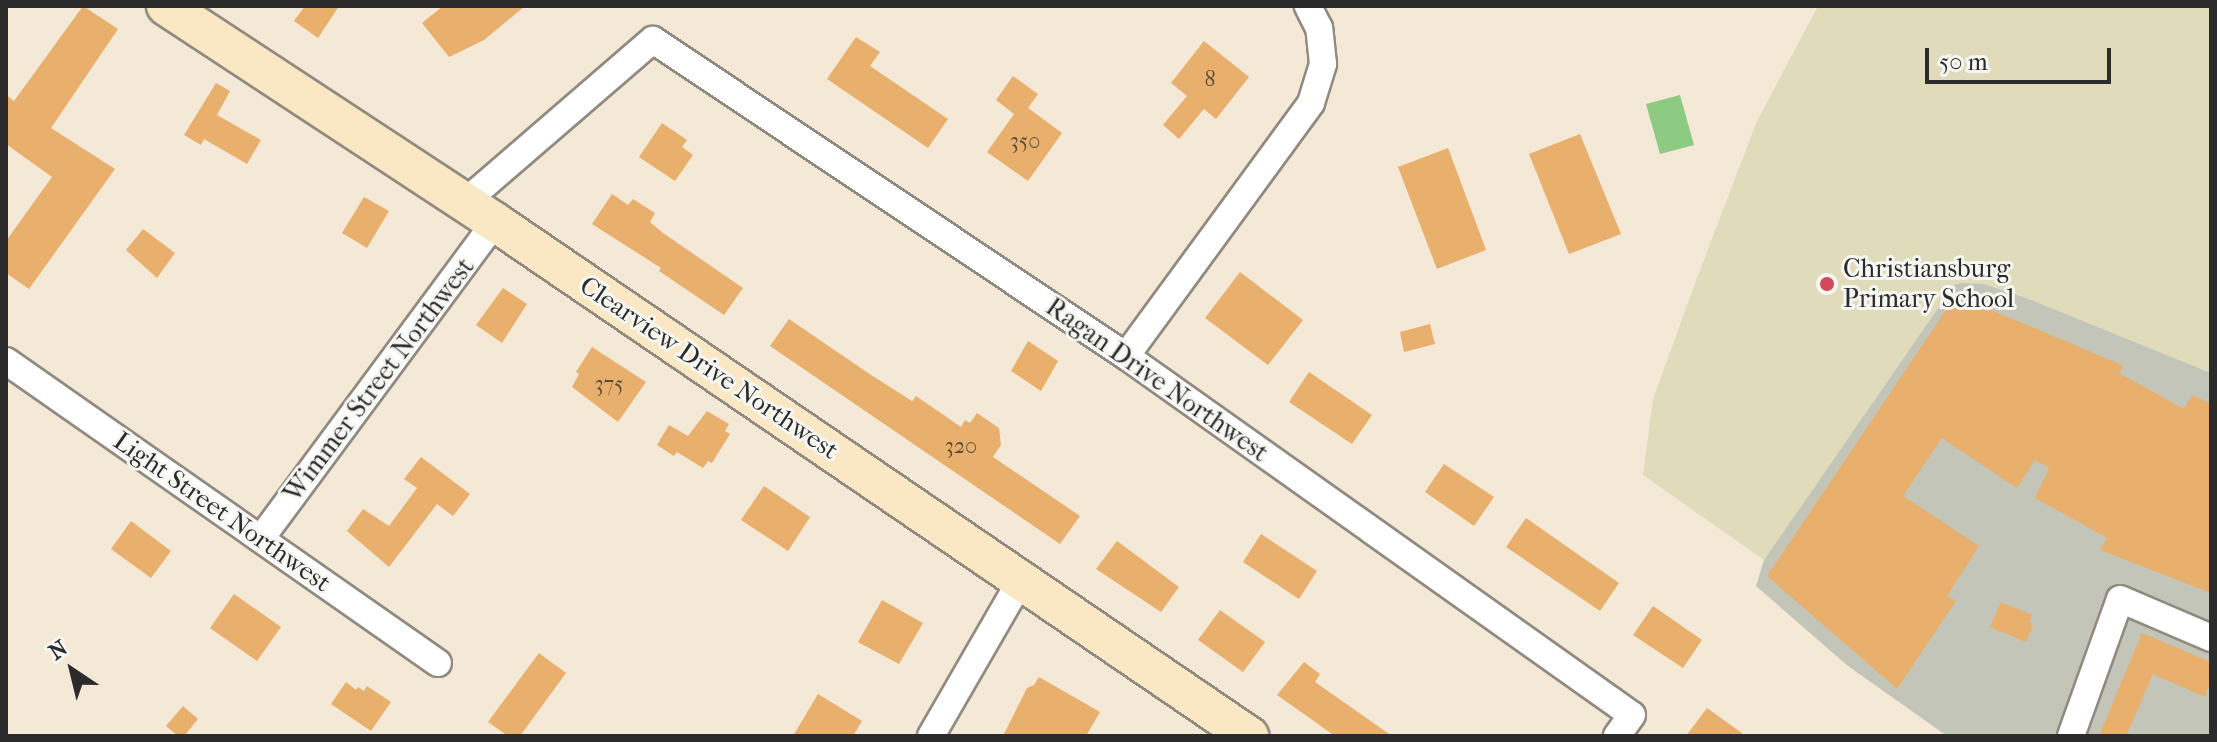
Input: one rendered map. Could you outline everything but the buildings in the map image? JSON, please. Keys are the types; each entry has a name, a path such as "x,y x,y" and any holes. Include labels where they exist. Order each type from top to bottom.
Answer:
{"street":[{"name":"Clearview Drive Northwest","path":"166,6 480,212 1249,736"},
{"path":"1126,356 1311,103 1323,64 1319,28 1308,6"},
{"name":"Wimmer Street Northwest","path":"262,537 480,212 653,40"},
{"name":"Ragan Drive Northwest","path":"653,40 1126,356 1632,715 1617,736"},
{"name":"Light Street Northwest","path":"6,361 262,537 438,663"},
{"path":"931,736 1021,580"},
{"path":"2071,736 2120,599 2211,638"}],"shaded area":[{"name":"Christiansburg Primary School","path":"1818,6 2211,6 2211,373 2029,299 1984,284 1954,285 1764,560 1643,475 1653,399 1697,278 1757,121"},
{"path":"1984,284 2029,299 2211,373 2211,736 1947,736 1848,666 1756,586 1764,560 1954,285"}],"green space":[{"path":"1680,95 1694,145 1660,154 1646,104"}],"place":[{"name":"Christiansburg Primary School","path":"1827,284"}]}
